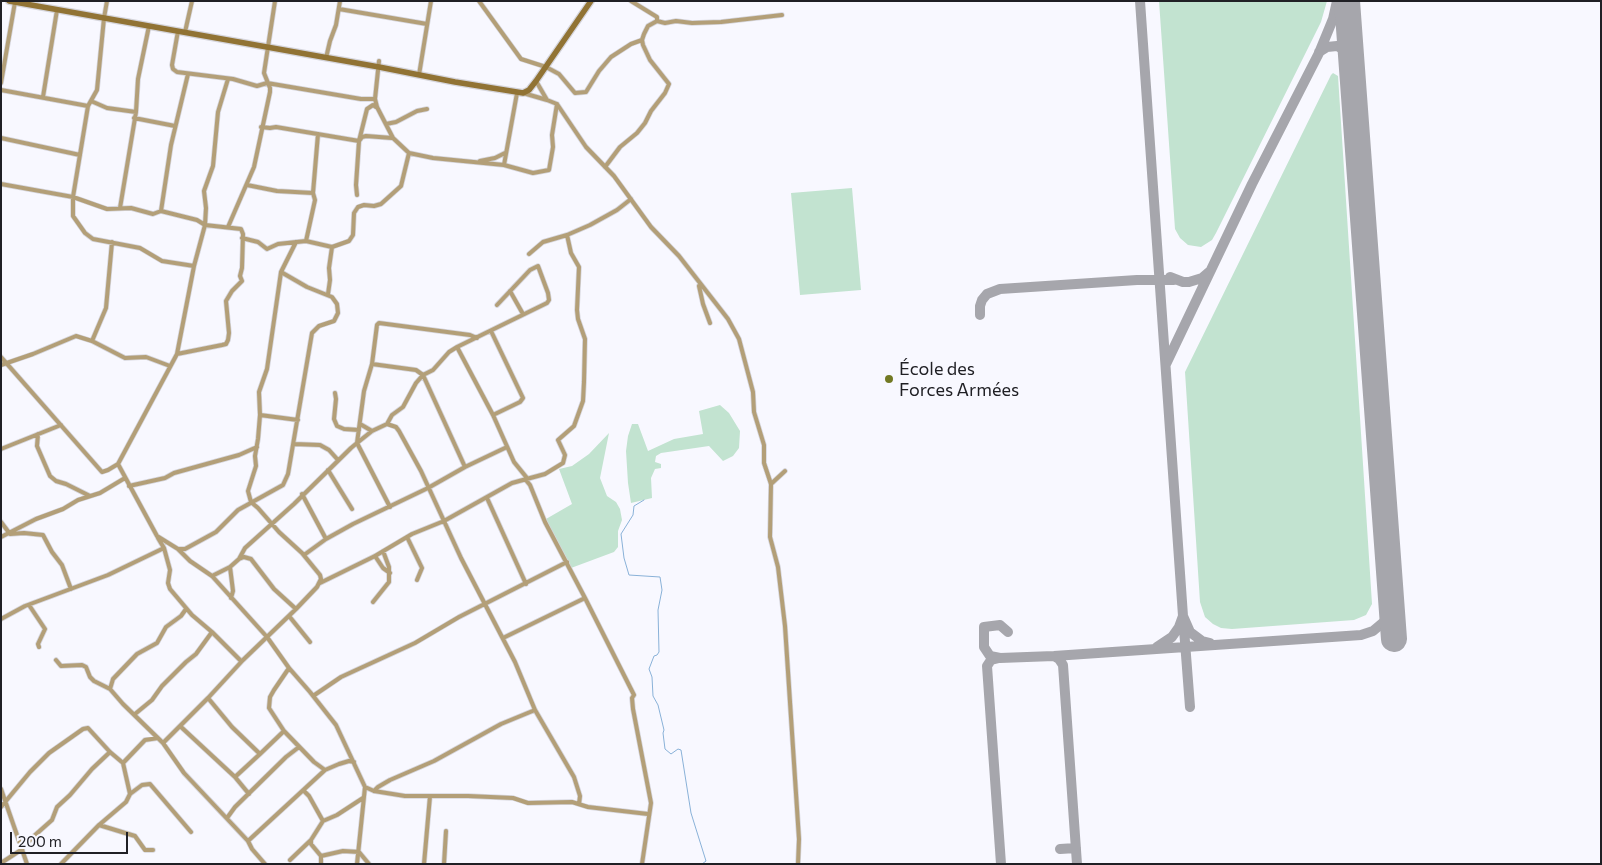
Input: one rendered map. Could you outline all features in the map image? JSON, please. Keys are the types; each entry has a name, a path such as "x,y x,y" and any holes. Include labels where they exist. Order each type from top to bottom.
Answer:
{"street":[{"path":"107,1 97,90 88,106 73,197 73,216 85,233 93,239 140,248 162,261 194,266"},
{"path":"192,1 172,65 173,69 177,72 228,79 257,86 267,83 360,99 374,99"},
{"path":"228,227 254,167 270,92 264,73 275,1"},
{"path":"326,58 340,1"},
{"path":"419,75 431,1"},
{"path":"479,1 521,59 546,67 563,78 575,93 586,92 612,57 642,40 648,26 658,21 665,23 676,21 692,23 720,22 782,15"},
{"path":"520,93 529,90 536,81 591,1"},
{"path":"631,1 657,17 658,21"},
{"path":"1,83 12,2 326,58 379,64 419,75 520,93 557,104 586,147 614,176 651,227 678,256 728,319 738,339 753,392 754,412 764,445 764,463 771,484 770,537 778,567 785,626 799,839 798,864"},
{"path":"339,9 427,24"},
{"path":"43,98 57,10"},
{"path":"120,208 136,112 138,79 149,26"},
{"path":"605,167 620,148 645,123 669,84 650,60 642,40"},
{"path":"379,64 374,99 392,138 409,153 433,158 504,165 533,172 549,170 557,104"},
{"path":"161,212 175,126 188,74"},
{"path":"1,357 102,472 118,464 177,354 194,266 205,225 204,191 213,166 218,112 228,79"},
{"path":"536,81 547,100"},
{"path":"1,90 88,106"},
{"path":"504,165 505,153 520,93"},
{"path":"90,101 108,108 136,112"},
{"path":"357,195 359,141 367,108 373,105 377,107"},
{"path":"386,124 396,122 417,111 427,109"},
{"path":"134,118 175,126"},
{"path":"261,127 276,127 359,141"},
{"path":"306,241 315,200 313,193 318,134"},
{"path":"359,141 362,137 366,136 392,138"},
{"path":"1,138 80,155"},
{"path":"242,238 258,242 267,249 278,244 306,241 332,247 349,241 353,235 354,213 358,207 381,204 401,186 409,153"},
{"path":"478,162 495,158 505,153"},
{"path":"1,184 73,197 107,209 130,208 153,214 161,212 197,220 205,225 241,230 243,234 240,276 242,281 232,291 226,301 229,333 226,344 177,354"},
{"path":"247,185 277,191 313,193"},
{"path":"529,254 542,242 567,235 617,210 630,199"},
{"path":"163,743 320,584 375,556 407,537 444,521 512,483 545,474 563,462 566,458 558,440 572,429 583,402 585,339 577,310 579,267 571,253 567,235"},
{"path":"92,341 106,308 112,242"},
{"path":"296,242 281,272 266,369 259,392 260,414 256,466 248,491 251,502 304,555 320,575 320,584"},
{"path":"328,294 330,280 328,268 332,247"},
{"path":"212,576 230,567 239,559 245,548 357,442 372,430 387,424 392,415 403,408 416,383 423,375 433,370 449,352 549,300 538,266 530,270 497,305"},
{"path":"178,549 185,549 213,534 238,510 283,485 288,474 312,333 319,326 334,321 338,313 337,304 328,294 307,287 281,272"},
{"path":"699,284 702,304 710,323"},
{"path":"510,291 523,314"},
{"path":"390,507 357,442 364,391 372,364 377,325 379,322 470,335 477,338"},
{"path":"490,331 523,398 520,402 493,415"},
{"path":"1,364 33,354 76,336 92,341 126,358 146,357 170,366"},
{"path":"457,347 493,415 514,462 530,485 545,522 586,598 634,695 632,698 633,709 651,803 642,864"},
{"path":"372,364 416,370 423,375 466,467"},
{"path":"335,393 334,419 337,426 344,429 360,427 372,430"},
{"path":"260,414 298,420"},
{"path":"387,424 396,428 405,441 503,638 535,710 574,777 580,796 579,804"},
{"path":"1,449 61,425"},
{"path":"38,434 37,446 50,476 56,481 90,496"},
{"path":"294,444 320,445 329,450 338,460"},
{"path":"304,555 326,539 353,524 507,447"},
{"path":"129,486 165,478 174,473 239,455 257,448"},
{"path":"118,464 164,548 170,570 168,583 170,589 186,609 241,662"},
{"path":"328,470 352,508"},
{"path":"771,484 785,471"},
{"path":"1,537 36,519 48,516 100,493 125,478"},
{"path":"302,494 326,539"},
{"path":"487,498 526,584"},
{"path":"1,522 10,534"},
{"path":"10,534 43,535 62,565 70,588"},
{"path":"157,536 178,549 190,561 212,576 267,637 289,668 336,725 365,787 357,864"},
{"path":"407,537 422,568 417,580"},
{"path":"1,620 6,616 70,588 108,575 164,548"},
{"path":"373,602 389,582 388,562 383,551"},
{"path":"375,556 383,568 390,573"},
{"path":"239,559 244,557 251,559 274,589 296,609"},
{"path":"313,696 341,677 410,646 459,617 567,562"},
{"path":"230,567 233,591 231,598"},
{"path":"503,638 586,598"},
{"path":"30,605 45,629 38,644 39,647"},
{"path":"103,684 111,682 138,654 157,643 166,627 181,616 186,609"},
{"path":"289,616 310,642"},
{"path":"135,714 152,700 162,686 196,654 212,632"},
{"path":"56,660 61,666 82,665 86,667 94,681 110,689 163,743 184,773 248,841 252,849 266,864"},
{"path":"289,668 274,690 268,708 284,731 320,768 325,770"},
{"path":"110,689 111,682"},
{"path":"208,698 232,727 260,754"},
{"path":"374,791 390,780 434,760 501,724 535,710"},
{"path":"180,726 235,777 248,794"},
{"path":"1,807 30,772 49,753 88,728 123,763 130,794"},
{"path":"235,777 284,731"},
{"path":"123,763 145,740 158,738"},
{"path":"227,818 235,807 286,757 300,747"},
{"path":"1,863 21,850 52,820 57,807 70,795 92,768 110,752"},
{"path":"248,841 325,770 349,761 354,762"},
{"path":"61,864 99,825 126,802 130,794 142,785 150,784 191,832"},
{"path":"365,787 374,791 405,796 513,798 528,803 572,802 588,807 648,814"},
{"path":"1,789 27,864"},
{"path":"304,791 323,821"},
{"path":"424,864 430,796"},
{"path":"290,860 311,840 323,821 363,798"},
{"path":"99,825 135,836 145,850 153,850"},
{"path":"444,864 446,831"},
{"path":"311,840 311,844 321,856 321,864"},
{"path":"321,856 343,851 359,852 369,864"}],"green space":[{"path":"1159,1 1327,1 1321,22 1216,233 1212,240 1201,247 1188,245 1180,238 1175,229"},
{"path":"1333,73 1338,76 1372,604 1366,615 1354,620 1232,629 1221,628 1205,617 1200,602 1185,372"},
{"path":"852,188 861,290 800,295 791,193"},
{"path":"720,405 729,413 740,431 739,448 733,456 723,461 709,446 661,453 656,456 655,462 661,464 661,468 655,469 651,478 652,498 631,503 626,451 632,424 638,424 648,451 674,439 703,434 699,411"},
{"path":"609,433 600,478 607,496 616,502 620,509 622,520 618,531 618,547 614,552 571,568 546,519 572,504 559,469 572,466 589,454"}],"waterway":[{"path":"644,500 634,506 633,515 621,534 624,558 629,575 660,577 662,590 658,610 659,652 654,656 649,669 652,677 653,696 658,705 664,730 665,749 671,754 678,749 681,750 691,813 706,861 702,864"}],"taxiway":[{"path":"1140,1 1190,707"},
{"path":"1166,364 1252,184 1319,53 1333,19 1337,1"},
{"path":"1319,52 1327,47 1337,46 1346,51 1353,64"},
{"path":"1170,277 1183,282 1189,282 1202,278 1209,272"},
{"path":"980,315 982,300 987,294 1000,289 1137,280 1174,280"},
{"path":"1008,632 1000,625 984,627 984,647 990,656 1000,658 1054,656 1361,635 1373,631 1392,615"},
{"path":"1157,647 1172,637 1179,627 1183,616 1190,632 1202,641 1210,643"},
{"path":"1054,656 1063,665 1077,864"},
{"path":"999,658 991,660 987,666 1001,864"},
{"path":"1060,849 1076,848"}],"runway":[{"path":"1347,1 1394,639"}],"place":[{"name":"École des Forces Armées","path":"889,379"}]}
